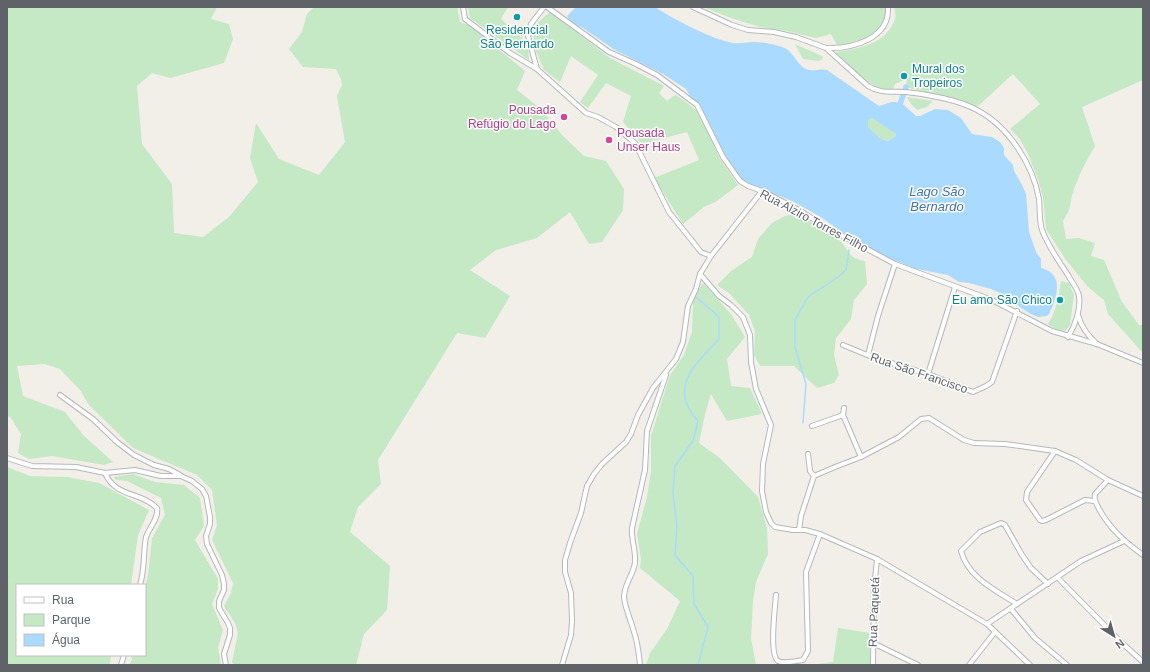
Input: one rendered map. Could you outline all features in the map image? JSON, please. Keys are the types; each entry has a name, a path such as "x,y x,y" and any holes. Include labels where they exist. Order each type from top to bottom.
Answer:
{"street":[{"path":"463,7 465,19 510,53 537,69 586,113 598,117 616,127 635,143 669,212 701,252 711,256"},
{"path":"537,69 528,36 531,24 544,7"},
{"name":"Rua Alziro Torres Filho","path":"548,7 609,52 636,64 657,76 697,105 723,157 740,181 748,186 762,191 799,210 826,227 895,264 992,300 1052,331 1097,344 1143,363"},
{"path":"693,7 732,25 748,30 774,32 796,37 826,48 839,49 855,46 870,39 881,30 887,21 888,7"},
{"path":"826,48 868,86 876,90 912,93 963,103 986,115 1005,131 1014,141 1033,179 1039,199 1042,228 1049,245 1073,283 1079,296 1078,315 1068,336"},
{"path":"562,665 571,634 572,621 571,593 565,572 565,560 581,513 588,486 598,469 620,449 628,439 638,415 657,382 666,373 676,359 683,342 688,306 696,289 700,274 711,256 762,191"},
{"path":"868,355 878,316 895,264"},
{"path":"700,274 719,296 744,317 750,335 751,362 756,389 771,425 763,464 762,491 766,512 770,523 775,527 820,534 877,559 987,624 1030,665"},
{"path":"928,374 955,287"},
{"name":"Rua São Francisco","path":"843,345 868,355 928,374 973,392 992,382 1016,312"},
{"path":"1078,315 1080,322 1097,344"},
{"path":"640,665 637,644 625,605 624,592 634,569 635,548 632,535 633,521 640,497 645,470 647,431 666,373"},
{"path":"60,395 93,419 131,453 154,465 169,469 202,488 206,496 210,521 206,540 223,579 224,590 220,597 219,605 221,612 230,628 230,634 224,654 226,665"},
{"path":"844,408 843,415 861,457"},
{"path":"812,426 843,415"},
{"path":"814,476 861,457 899,437 921,420 929,418 964,440 974,443 1005,444 1055,451 1076,460 1108,480 1143,496"},
{"path":"1055,451 1026,492 1026,500 1040,520 1046,520 1085,500 1094,501"},
{"path":"808,454 810,471 814,476"},
{"path":"7,458 32,466 76,467 105,473 135,470 161,476 184,477"},
{"path":"105,473 109,481 119,490 132,494 153,504 157,508 157,516 146,538 144,567 140,584"},
{"path":"799,530 814,476"},
{"path":"1108,480 1095,494 1094,501 1110,526 1124,541 1143,555"},
{"path":"1017,604 991,589 972,572 963,558 961,552 980,532 1001,522 1005,525 1022,555 1048,584"},
{"path":"776,596 773,640 775,656 777,660 782,662 803,660 808,651 806,572 820,534"},
{"path":"987,624 1058,578 1081,561 1124,541"},
{"name":"Rua Paquetá","path":"873,665 874,589 877,559"},
{"path":"1058,578 1122,643 1143,662"},
{"path":"1010,609 1034,638 1067,665"},
{"path":"969,665 995,632"},
{"path":"873,643 918,665"}],"green space":[{"path":"7,7 217,7 211,19 229,24 233,39 224,63 170,78 152,73 137,86 142,144 172,184 174,233 203,237 229,217 258,182 250,158 256,123 279,159 319,175 345,142 337,96 342,85 336,69 303,67 289,49 302,32 307,14 314,7 457,7 460,22 470,26 525,71 517,90 541,109 562,135 584,156 606,161 624,189 623,210 602,242 589,244 570,212 537,238 496,250 470,270 510,296 485,338 457,333 378,460 381,484 358,507 350,532 390,566 387,610 364,634 356,665 234,665 232,662 238,633 235,623 224,606 231,593 233,583 212,540 217,525 212,490 197,475 133,448 89,405 80,390 60,369 45,364 17,366 23,396 65,412 84,436 113,462 104,465 52,456 29,459 18,453 21,434 11,418 7,415"},
{"path":"468,7 508,7 501,19 528,45 529,60 470,18"},
{"path":"703,7 887,7 886,20 878,31 865,38 838,47 831,34 816,38 787,31 760,27"},
{"path":"894,7 1143,7 1143,80 1082,107 1095,146 1078,180 1073,192 1069,210 1063,221 1066,239 1079,238 1095,243 1091,256 1104,260 1122,302 1139,325 1143,325 1143,353 1108,314 1104,300 1088,287 1066,260 1046,229 1043,197 1038,179 1020,139 1010,129 1040,104 1013,74 977,107 963,101 906,87 907,79 895,84 893,89 885,89 876,86 862,77 836,52 862,47 879,40 891,27 895,18"},
{"path":"550,12 610,58 664,86 659,93 667,101 675,95 699,112 720,159 738,185 717,201 704,207 683,224 654,178 699,160 687,132 642,144 623,122 631,96 606,83 588,108 580,102 598,75 571,56 560,82 544,70 533,44 536,24"},
{"path":"795,44 822,56 823,58 819,61 803,59"},
{"path":"907,97 933,101 927,107 917,110"},
{"path":"872,118 893,131 896,136 888,141 881,139 868,127 868,120"},
{"path":"796,214 829,232 842,243 852,256 859,260 865,261 867,284 854,300 851,319 836,338 834,355 839,375 834,383 817,388 794,366 760,366 754,355 755,331 749,315 730,294 717,285 731,271 752,257 758,239 772,223 785,216"},
{"path":"1061,281 1069,283 1074,295 1070,325 1065,331 1057,330 1048,324 1057,304"},
{"path":"703,283 731,314 745,337 727,359 731,386 750,388 762,414 727,421 711,394 699,443 721,459 758,497 767,528 768,554 756,582 753,601 751,638 756,665 646,665 650,653 667,629 680,601 640,568 641,559 637,534 647,497 651,471 651,436 670,375 684,355 692,332 694,297"},
{"path":"7,467 30,476 67,477 99,483 149,510 138,535 131,584 16,584 16,656 111,656 110,665 7,665"},
{"path":"133,474 155,482 184,485 200,498 204,526 195,540 218,579 218,589 212,604 223,630 218,647 221,665 129,665 132,660 131,656 146,656 146,584 152,538 165,515 161,498 127,481 116,480 114,477"},
{"path":"838,628 870,633 870,665 809,665 833,662"}],"water":[{"name":"Lago São Bernardo","path":"576,7 655,7 692,28 724,41 733,43 764,43 786,49 806,69 827,70 879,106 896,102 904,105 916,116 920,116 935,109 948,110 961,118 972,134 992,137 1000,142 1004,148 1004,155 1013,165 1014,171 1026,194 1029,232 1036,252 1041,259 1041,268 1054,275 1056,281 1056,294 1049,314 1047,316 1038,317 991,289 959,282 948,275 912,268 887,258 854,240 819,216 794,202 780,196 764,193 741,180 730,168 686,89 663,74 615,50 570,21 567,16","holes":["872,118 896,134 896,136 888,141 881,139 868,127 868,120"]}],"waterway":[{"path":"900,104 906,87"},
{"path":"803,423 806,384 795,347 795,320 808,297 846,270 849,250"},
{"path":"696,297 719,317 719,339 701,358 688,377 685,387 685,398 689,409 698,421 693,441 675,466 673,493 677,525 675,555 693,576 694,604 708,627 698,665"}],"place":[{"name":"Residencial São Bernardo","path":"517,17"},
{"name":"Mural dos Tropeiros","path":"904,76"},
{"name":"Pousada Refúgio do Lago","path":"564,117"},
{"name":"Pousada Unser Haus","path":"609,140"},
{"name":"Eu amo São Chico","path":"1060,300"}]}
